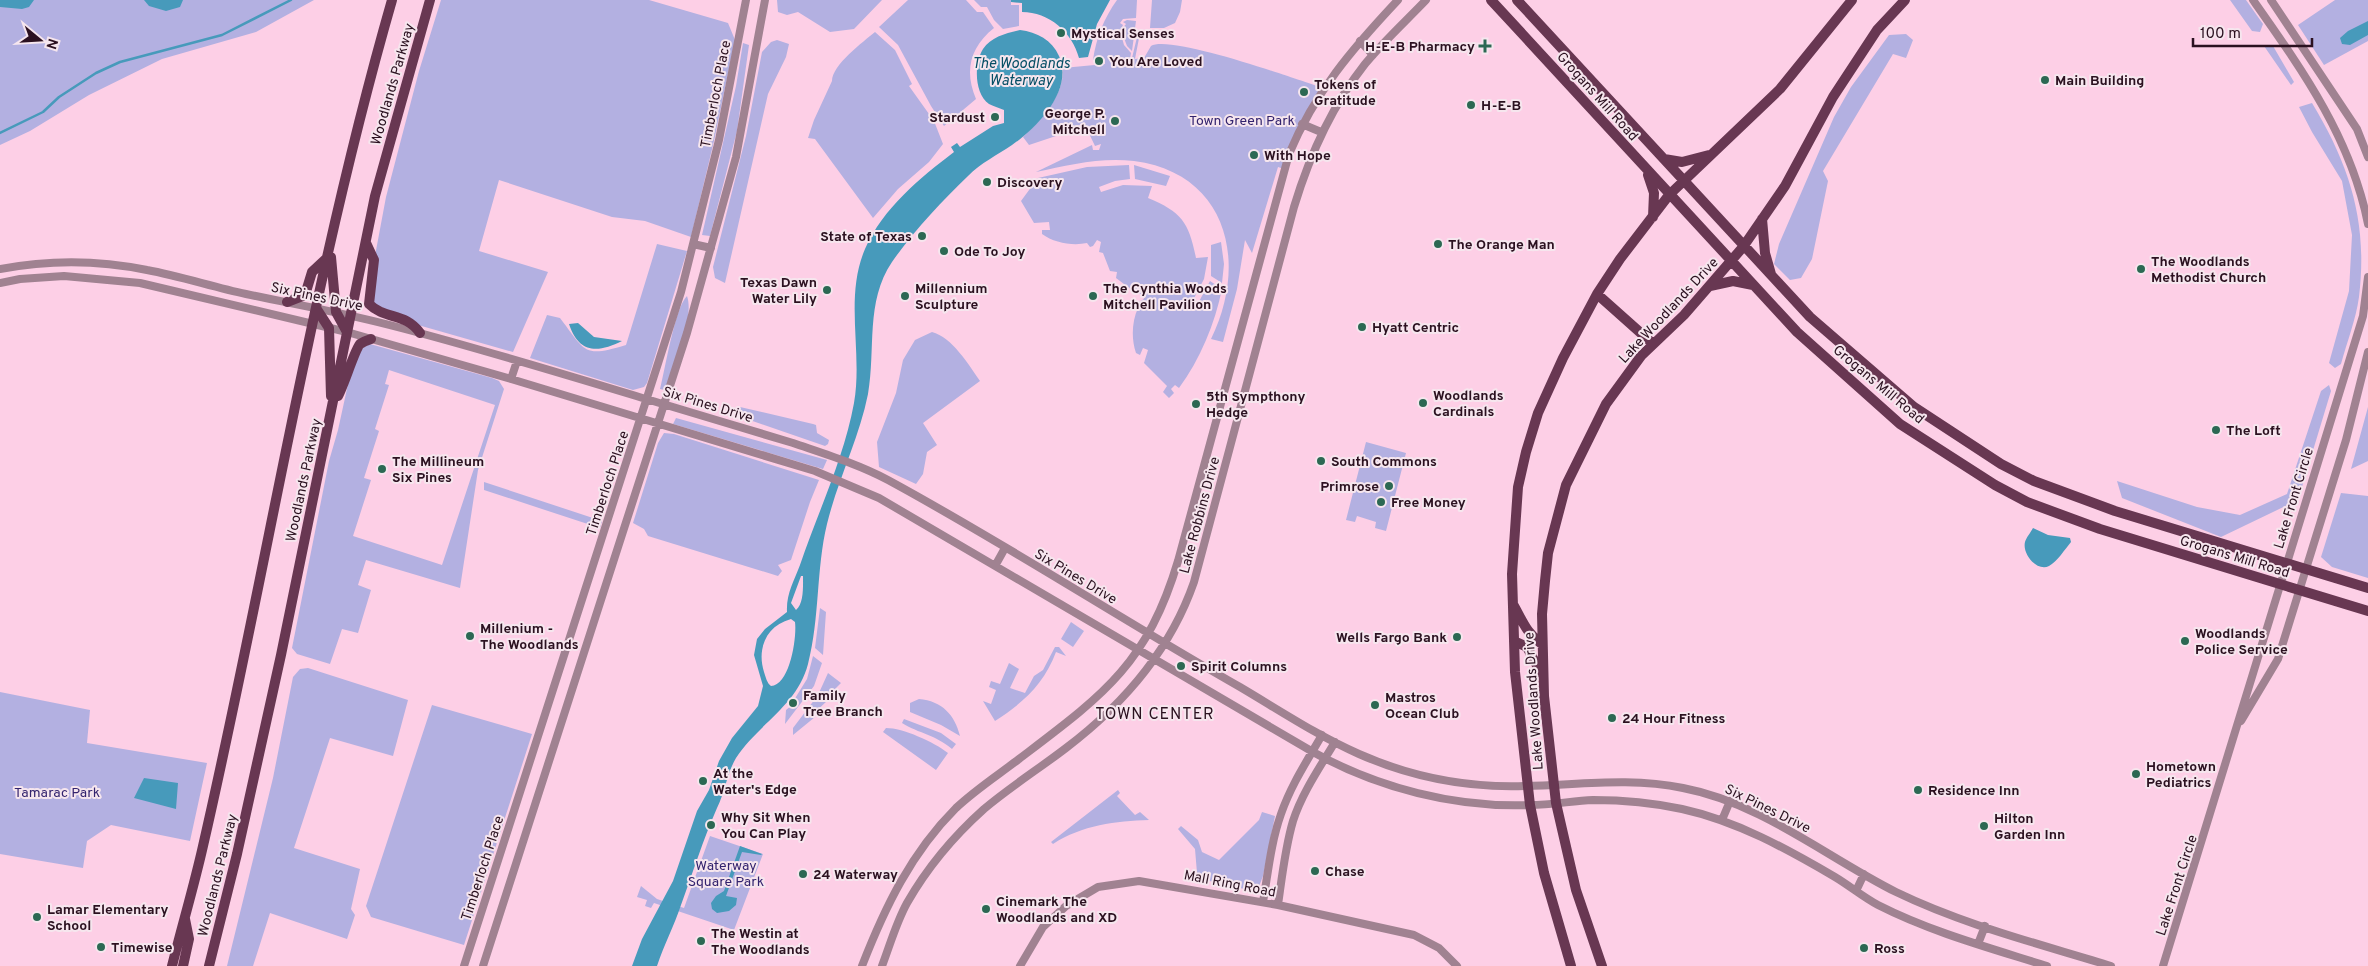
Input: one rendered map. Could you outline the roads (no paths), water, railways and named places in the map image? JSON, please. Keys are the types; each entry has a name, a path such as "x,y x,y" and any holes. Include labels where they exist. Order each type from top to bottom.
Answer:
{"main road":[{"name":"Woodlands Parkway","path":"172,966 203,847 312,324 392,0"},
{"name":"Woodlands Parkway","path":"209,966 237,854 277,674 375,196 430,0"},
{"name":"Grogans Mill Road","path":"1490,0 1803,338 1900,424 1995,485 2028,502 2100,529 2368,611"},
{"name":"Grogans Mill Road","path":"1517,0 1810,317 1908,402 2002,464 2034,481 2115,511 2368,588"},
{"name":"Lake Woodlands Drive","path":"1571,966 1544,873 1530,805 1514,672 1512,574 1518,487 1526,452 1538,413 1596,294 1669,195 1780,89 1852,0"},
{"name":"Lake Woodlands Drive","path":"1602,966 1576,890 1556,803 1543,679 1542,614 1548,553 1566,485 1606,404 1652,343 1684,314 1743,246 1785,186 1833,97 1877,30 1905,0"},
{"path":"1664,159 1682,162 1699,160 1714,153"},
{"path":"1644,167 1654,193 1653,217"},
{"path":"1762,219 1765,253 1771,275"},
{"path":"366,243 374,260 369,304 375,310 413,323 420,333"},
{"path":"331,244 336,312 347,332"},
{"path":"287,302 305,295 312,272 328,257"},
{"path":"1709,287 1733,281 1753,285"},
{"path":"1596,294 1652,343"},
{"path":"1588,311 1599,307 1612,309"},
{"path":"316,308 329,328 329,377 332,406"},
{"path":"332,406 346,381 356,351 361,344 371,339"},
{"path":"1512,603 1530,636 1542,644"},
{"path":"1514,641 1527,647 1543,679"},
{"path":"183,966 189,939 185,916"},
{"path":"213,949 213,966"}],"street":[{"name":"Timberloch Place","path":"464,966 641,419 694,244 719,140 746,0"},
{"path":"483,966 664,404 712,248 736,156 765,0"},
{"name":"Lake Robbins Drive","path":"862,966 890,898 917,856 938,829 967,798 1091,704 1113,683 1140,650 1149,634 1168,595 1281,176 1302,124 1327,82 1360,41 1398,0"},
{"name":"Lake Robbins Drive","path":"882,966 907,903 922,879 953,842 992,803 1095,725 1136,684 1166,643 1185,608 1194,582 1294,207 1321,132 1345,91 1373,55 1426,0"},
{"path":"2253,0 2333,122 2358,179 2368,224"},
{"path":"2272,0 2358,129 2368,157"},
{"path":"1360,41 1373,55"},
{"path":"1302,124 1321,132"},
{"path":"694,244 712,248"},
{"name":"Six Pines Drive","path":"0,269 20,265 64,262 143,269 336,312 420,333 664,404 822,453 868,470 1005,548 1322,735 1393,767 1450,782 1528,786 1594,782 1639,782 1684,788 1730,801 1796,834 1897,892 1985,926 2111,966"},
{"name":"Six Pines Drive","path":"0,283 20,279 64,276 140,283 347,332 511,379 815,471 860,489 1325,759 1382,784 1425,795 1463,801 1530,805 1594,800 1682,809 1722,820 1750,831 1795,854 1877,904 1908,918 1978,944 2047,966"},
{"name":"Lake Front Circle","path":"2163,966 2363,316 2368,277"},
{"name":"Lake Front Circle","path":"2238,725 2275,666 2346,440 2368,352"},
{"path":"511,379 517,362"},
{"path":"995,566 1005,548"},
{"path":"1263,902 1273,841 1280,814 1294,782 1322,735"},
{"path":"1278,905 1287,844 1294,819 1335,742"},
{"path":"1722,820 1730,801"},
{"path":"1856,891 1864,874"},
{"name":"Mall Ring Road","path":"1020,966 1043,927 1066,906 1098,887 1139,881 1263,902 1414,935 1439,948 1457,966"},
{"path":"1978,944 1985,926"}],"water":[{"path":"0,0 34,0 29,7 22,9 0,7"},
{"path":"144,0 183,0 180,7 166,11 149,6"},
{"path":"1011,0 1110,0 1097,24 1088,57 1079,58 1071,40 1058,25 1041,16 1022,12 1022,3 1011,2"},
{"path":"2368,21 2368,35 2350,45 2342,44 2340,38 2348,31"},
{"name":"The Woodlands Waterway","path":"1020,30 1038,35 1048,41 1056,50 1062,69 1062,81 1058,94 1042,118 1032,128 1012,145 973,171 938,207 900,251 884,277 875,309 868,394 827,524 821,558 812,647 803,679 786,703 755,734 736,758 657,966 632,966 642,939 673,881 697,811 709,790 719,761 732,738 758,706 763,686 754,655 757,639 765,629 787,612 791,588 844,444 854,403 857,364 856,287 865,249 892,207 928,172 954,152 951,147 957,143 960,147 993,126 1004,123 1004,110 989,104 980,93 977,78 978,62 983,49 990,41 999,36","holes":["801,576 803,576 802,594 799,607 796,610 791,603","791,619 795,622 795,638 791,659 783,678 778,684 771,686 768,683 762,664 765,640 775,627"]},
{"path":"578,323 594,337 622,341 605,348 597,349 584,346 573,334 569,324"},
{"path":"2033,528 2048,535 2070,538 2071,542 2049,566 2044,567 2035,564 2026,552 2025,542"},
{"path":"144,778 178,783 176,809 134,798"},
{"path":"740,846 762,854 742,852 726,896 737,898 736,905 729,911 717,913 712,909 711,903 716,896 724,891"}],"waterway":[{"path":"0,133 43,112 59,97 96,73 120,62 222,35 291,0"}],"place":[{"name":"Mystical Senses","path":"1061,33"},
{"name":"H-E-B Pharmacy","path":"1485,46"},
{"name":"You Are Loved","path":"1099,61"},
{"name":"Main Building","path":"2045,80"},
{"name":"Tokens of Gratitude","path":"1304,92"},
{"name":"H-E-B","path":"1471,105"},
{"name":"Stardust","path":"995,117"},
{"name":"George P. Mitchell","path":"1115,121"},
{"name":"With Hope","path":"1254,155"},
{"name":"Discovery","path":"987,182"},
{"name":"State of Texas","path":"922,236"},
{"name":"The Orange Man","path":"1438,244"},
{"name":"Ode To Joy","path":"944,251"},
{"name":"The Woodlands Methodist Church","path":"2141,269"},
{"name":"Texas Dawn Water Lily","path":"827,290"},
{"name":"Millennium Sculpture","path":"905,296"},
{"name":"The Cynthia Woods Mitchell Pavilion","path":"1093,296"},
{"name":"Hyatt Centric","path":"1362,327"},
{"name":"Woodlands Cardinals","path":"1423,403"},
{"name":"5th Sympthony Hedge","path":"1196,404"},
{"name":"The Loft","path":"2216,430"},
{"name":"South Commons","path":"1321,461"},
{"name":"The Millineum Six Pines","path":"382,469"},
{"name":"Primrose","path":"1389,486"},
{"name":"Free Money","path":"1381,502"},
{"name":"Millenium - The Woodlands","path":"470,636"},
{"name":"Wells Fargo Bank","path":"1457,637"},
{"name":"Woodlands Police Service","path":"2185,641"},
{"name":"Spirit Columns","path":"1181,666"},
{"name":"Family Tree Branch","path":"793,703"},
{"name":"Mastros Ocean Club","path":"1375,705"},
{"name":"24 Hour Fitness","path":"1612,718"},
{"name":"Hometown Pediatrics","path":"2136,774"},
{"name":"At the Water's Edge","path":"703,781"},
{"name":"Residence Inn","path":"1918,790"},
{"name":"Why Sit When You Can Play","path":"711,825"},
{"name":"Hilton Garden Inn","path":"1984,826"},
{"name":"Chase","path":"1315,871"},
{"name":"24 Waterway","path":"803,874"},
{"name":"Cinemark The Woodlands and XD","path":"986,909"},
{"name":"Lamar Elementary School","path":"37,917"},
{"name":"The Westin at The Woodlands","path":"701,941"},
{"name":"Timewise","path":"101,947"},
{"name":"Ross","path":"1864,948"}],"district":[{"name":"TOWN CENTER","path":"1155,713"}],"park label":[{"name":"Town Green Park","path":"1242,120"},
{"name":"Tamarac Park","path":"57,792"},
{"name":"Waterway Square Park","path":"726,874"}]}
